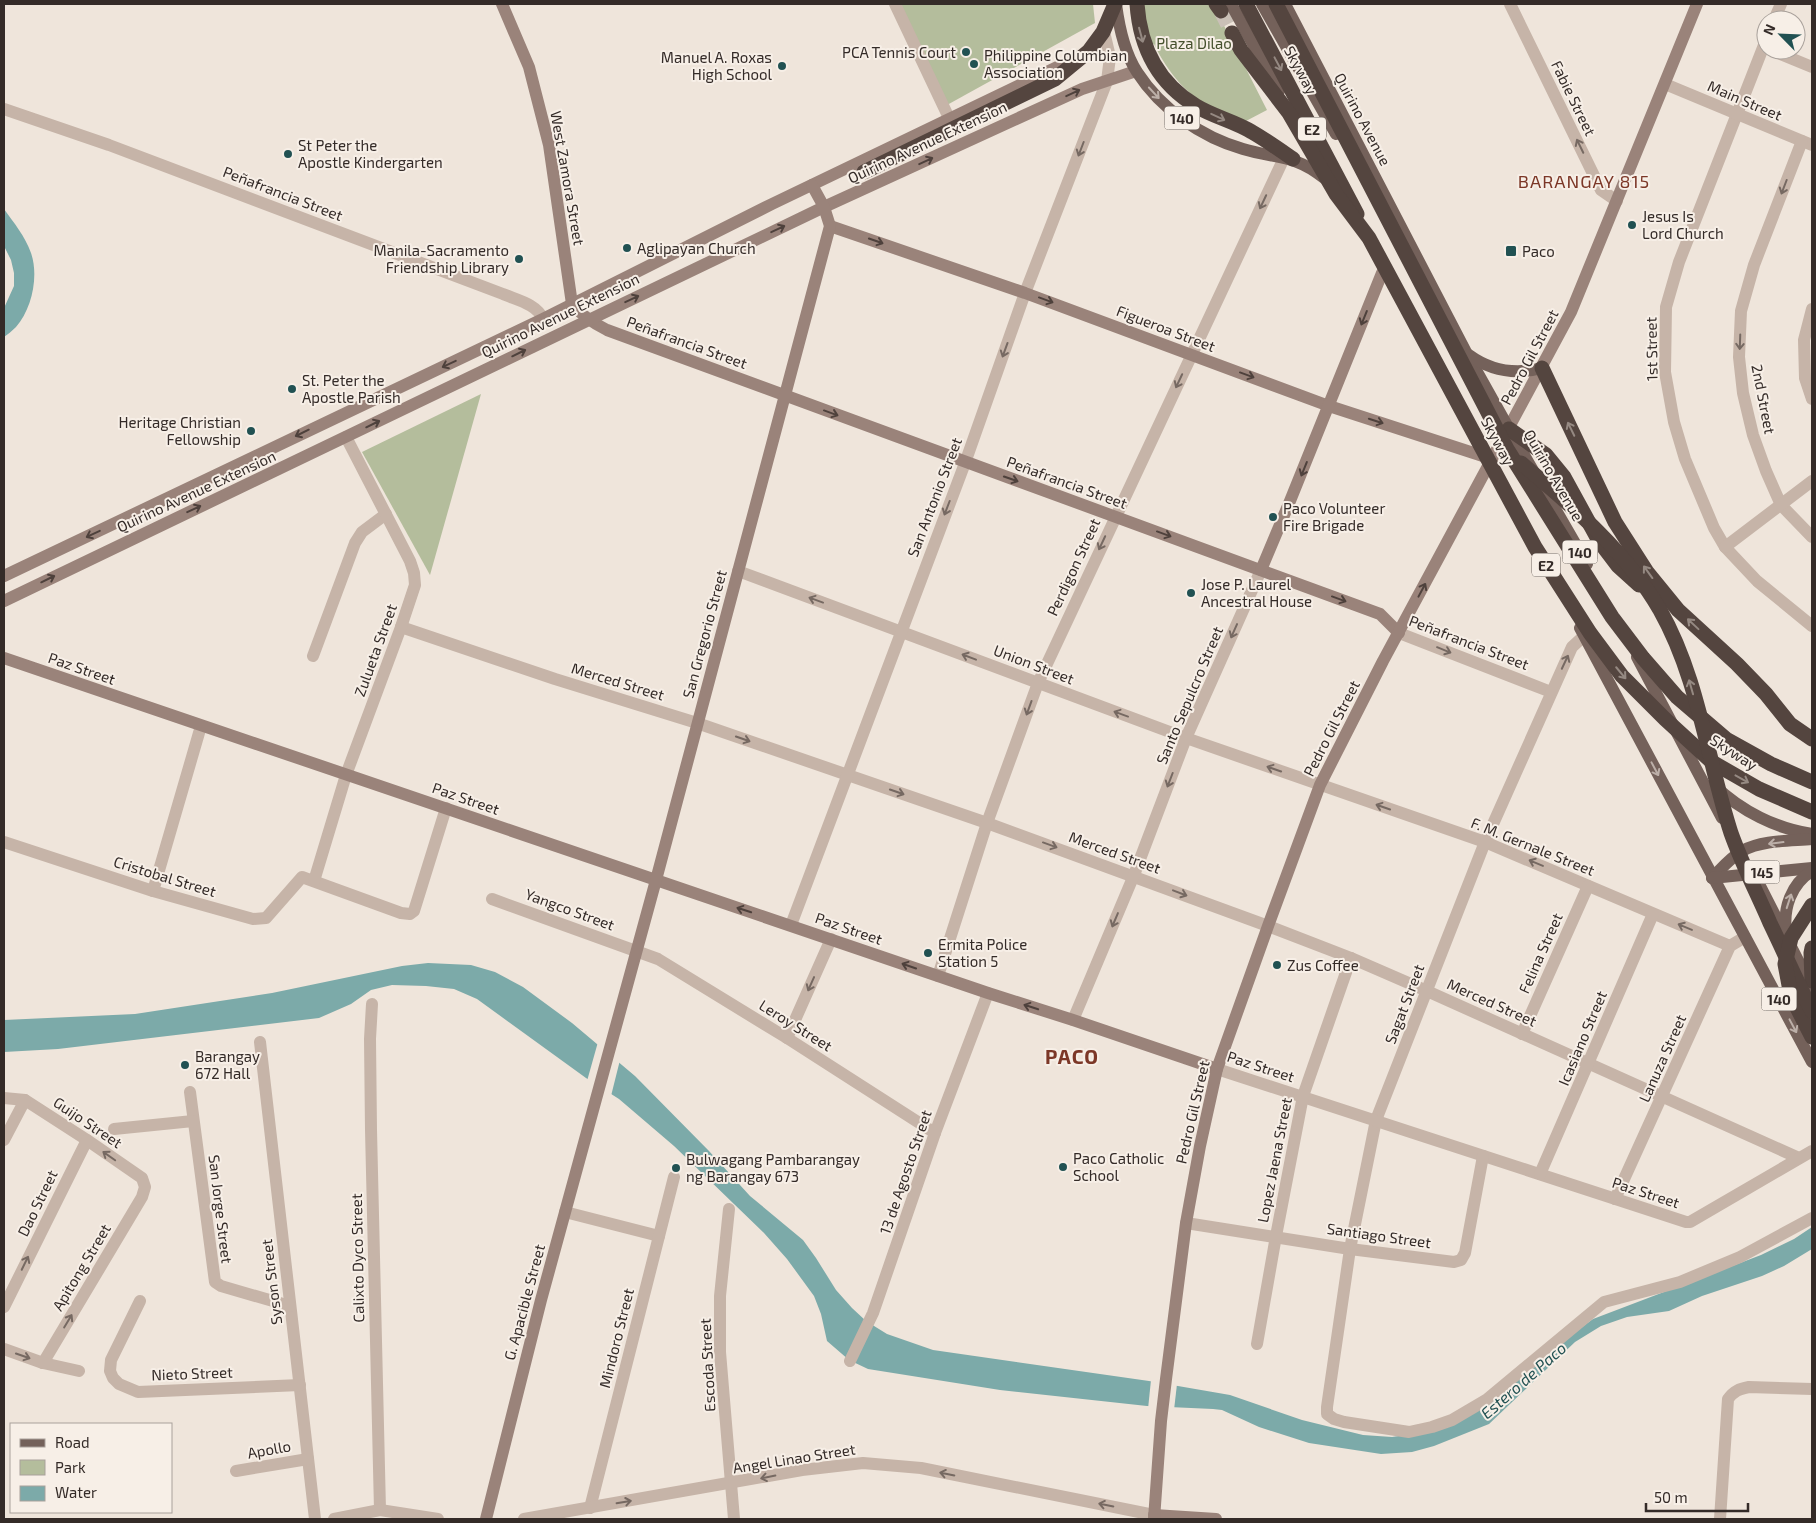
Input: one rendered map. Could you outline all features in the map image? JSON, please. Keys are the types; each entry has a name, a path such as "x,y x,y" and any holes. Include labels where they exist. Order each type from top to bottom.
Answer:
{"highway":[{"path":"864,172 1054,79 1089,51 1103,32 1115,4"},
{"path":"1136,4 1144,46 1154,64 1178,92 1195,105 1251,131 1289,159"},
{"name":"Skyway","path":"1246,4 1534,546 1590,633 1622,676 1712,762 1759,789 1812,812"},
{"name":"Skyway","path":"1276,4 1510,454 1612,617 1643,658 1677,697 1726,739 1771,764 1812,782"},
{"path":"1232,33 1241,50 1289,113 1336,194 1369,238"},
{"path":"1542,368 1615,522 1647,572 1678,610 1737,664 1766,694 1790,724 1812,739"},
{"path":"1509,429 1546,456 1564,477 1599,541 1618,566 1640,586 1678,610"},
{"path":"1510,454 1571,506 1602,536 1629,566 1660,610 1683,659 1731,832 1741,859 1812,1011"},
{"path":"1812,905 1791,938 1785,964 1791,996 1812,1037"},
{"path":"1812,948 1812,981"}],"main road":[{"name":"West Zamora Street","path":"502,4 529,67 549,145 572,304"},
{"name":"140","path":"1115,4 1122,38 1136,72 1153,93 1170,109 1194,127 1222,143 1289,159 1313,169 1328,181"},
{"path":"1262,4 1355,168 1388,201"},
{"name":"Quirino Avenue","path":"1285,4 1467,354 1604,593 1812,988"},
{"name":"Pedro Gil Street","path":"1154,1517 1161,1422 1186,1223 1200,1146 1217,1069 1268,926 1320,785 1577,300 1697,4"},
{"name":"140","path":"1223,6 1355,223 1492,459 1712,878 1812,1062"},
{"name":"Quirino Avenue Extension","path":"4,576 543,319 812,185 1081,55 1105,36 1118,19"},
{"name":"Quirino Avenue Extension","path":"4,600 824,208 1082,89 1136,72"},
{"path":"812,185 824,208 830,226"},
{"name":"Figueroa Street","path":"830,226 1025,293 1329,406 1492,459"},
{"name":"San Gregorio Street","path":"596,1094 656,880 830,226"},
{"name":"Santo Sepulcro Street","path":"1261,570 1382,272"},
{"name":"Peñafrancia Street","path":"572,304 588,320 607,330 1380,614 1399,633"},
{"path":"1467,354 1479,362 1499,370 1521,372 1542,368"},
{"path":"226,470 235,490"},
{"path":"148,508 157,526"},
{"name":"Paz Street","path":"4,658 988,993 1217,1069"},
{"path":"1688,754 1703,774 1741,806 1761,818 1782,827 1812,834"},
{"name":"145","path":"1712,878 1741,852 1763,844 1812,838"},
{"path":"1787,940 1784,921 1787,903 1799,882 1812,870"},
{"name":"145","path":"1712,878 1753,873 1812,870"},
{"name":"G. Apacible Street","path":"486,1519 596,1094"},
{"name":"Angel Linao Street","path":"1154,1517 1216,1519"}],"street":[{"path":"895,4 949,118"},
{"name":"Fabie Street","path":"1510,4 1601,190 1617,201"},
{"name":"San Antonio Street","path":"1105,36 1110,58 1107,81"},
{"name":"San Antonio Street","path":"790,925 965,463 1025,293 1122,38"},
{"name":"1st Street","path":"1761,60 1737,114 1679,262 1666,306 1665,372 1674,422 1685,459 1714,528 1725,547 1757,581 1812,626"},
{"path":"1797,60 1812,67"},
{"name":"Main Street","path":"1665,84 1807,143"},
{"name":"Peñafrancia Street","path":"4,109 135,155 503,294 535,308 543,319"},
{"name":"2nd Street","path":"1807,143 1754,265 1741,311 1739,357 1743,393 1752,435 1781,505 1812,537"},
{"name":"Perdigon Street","path":"938,976 988,823 1038,683 1192,355 1289,159"},
{"path":"1812,309 1804,340 1805,378 1812,399"},
{"name":"Zulueta Street","path":"308,879 415,585 410,561 346,437"},
{"path":"1725,547 1812,481"},
{"path":"312,656 355,542 362,532 386,514"},
{"name":"Santo Sepulcro Street","path":"1073,1020 1134,875 1186,738 1261,570"},
{"name":"Union Street","path":"738,571 1186,738 1320,785"},
{"name":"Merced Street","path":"401,627 555,679 697,723 1134,875 1351,958 1799,1158"},
{"name":"Peñafrancia Street","path":"1399,633 1551,692"},
{"name":"Sagat Street","path":"1584,636 1575,642 1572,647 1485,842 1376,1120 1350,1249 1327,1414 1334,1419 1344,1422 1409,1432 1452,1420 1486,1400 1604,1302 1680,1282 1740,1257 1812,1218"},
{"path":"153,891 201,726"},
{"name":"F. M. Gernale Street","path":"1320,785 1485,842 1730,946"},
{"path":"308,879 401,913 410,914 414,911 446,808"},
{"name":"Cristobal Street","path":"4,842 153,891 260,920 266,918 308,879"},
{"name":"Felina Street","path":"1522,1034 1588,886"},
{"name":"Yangco Street","path":"492,899 636,951"},
{"name":"Icasiano Street","path":"1540,1174 1654,914"},
{"path":"1730,946 1745,937"},
{"path":"787,1038 831,939"},
{"name":"Lanuza Street","path":"1615,1199 1730,946"},
{"name":"Leroy Street","path":"636,951 658,959 936,1133"},
{"name":"Lopez Jaena Street","path":"1257,1344 1303,1096 1351,958"},
{"name":"13 de Agosto Street","path":"850,1361 873,1313 936,1133 988,993"},
{"name":"Calixto Dyco Street","path":"372,1004 371,1130 380,1510"},
{"name":"Syson Street","path":"260,1042 315,1519"},
{"name":"Paz Street","path":"1217,1069 1686,1222 1690,1222 1799,1158"},
{"name":"San Jorge Street","path":"190,1092 215,1282 221,1286 290,1306"},
{"name":"Guijo Street","path":"4,1098 25,1100 142,1178 146,1186"},
{"path":"4,1140 25,1100"},
{"path":"114,1130 193,1121"},
{"name":"Dao Street","path":"4,1307 87,1140"},
{"path":"1799,1158 1812,1151"},
{"name":"Santiago Street","path":"1186,1223 1350,1249 1454,1262 1460,1260 1465,1253 1483,1156"},
{"name":"Mindoro Street","path":"590,1508 674,1177"},
{"name":"Apitong Street","path":"43,1363 142,1197 146,1186"},
{"name":"Escoda Street","path":"729,1209 720,1296 720,1352 734,1519"},
{"path":"565,1212 659,1236"},
{"name":"Nieto Street","path":"140,1301 111,1360 110,1371 113,1378 119,1384 138,1392 300,1385"},
{"path":"4,1349 43,1363 79,1371"},
{"path":"1720,1519 1728,1399 1739,1388 1812,1389"},
{"name":"Apollo","path":"236,1471 308,1459"},
{"name":"Angel Linao Street","path":"524,1519 802,1470 863,1463 921,1468 1154,1517"},
{"path":"334,1519 380,1510 438,1519"}],"green space":[{"name":"Philippine Columbian Association","path":"899,4 1093,4 1095,23 947,105"},
{"name":"Plaza Dilao","path":"1133,4 1213,4 1267,110 1246,121 1217,111 1197,99 1172,74 1154,44 1140,49"},
{"path":"481,394 430,575 362,452"}],"water":[{"path":"4,209 29,247 33,262 34,282 30,302 22,320 4,337 4,308 14,286 14,273 11,260 4,246"},
{"name":"Estero de Paco","path":"428,963 471,965 495,972 523,987 572,1023 635,1076 709,1151 750,1196 803,1240 836,1290 866,1321 887,1334 933,1350 1149,1381 1230,1395 1302,1420 1363,1435 1392,1437 1419,1433 1448,1424 1593,1319 1761,1255 1794,1239 1812,1227 1812,1249 1784,1266 1762,1276 1702,1296 1669,1311 1627,1317 1601,1326 1575,1342 1489,1424 1434,1446 1412,1452 1381,1454 1309,1443 1259,1427 1222,1410 1147,1406 1000,1390 868,1369 849,1360 827,1341 821,1314 814,1296 787,1259 764,1233 674,1146 619,1099 586,1078 477,999 454,989 392,985 371,990 351,1004 319,1018 58,1049 4,1052 4,1020 135,1014 272,993 402,966"}],"pier":[{"path":"598,1042 620,1060 611,1096 587,1081"},
{"path":"1151,1380 1177,1384 1174,1410 1148,1409"}],"tunnel":[{"path":"1221,11 1232,33"}],"place":[{"name":"PCA Tennis Court","path":"966,52"},
{"name":"Philippine Columbian Association","path":"974,64"},
{"name":"Manuel A. Roxas High School","path":"782,66"},
{"name":"St Peter the Apostle Kindergarten","path":"288,154"},
{"name":"Jesus Is Lord Church","path":"1632,225"},
{"name":"Aglipayan Church","path":"627,248"},
{"name":"Paco","path":"1511,251"},
{"name":"Manila-Sacramento Friendship Library","path":"519,259"},
{"name":"St. Peter the Apostle Parish","path":"292,389"},
{"name":"Heritage Christian Fellowship","path":"251,431"},
{"name":"Paco Volunteer Fire Brigade","path":"1273,517"},
{"name":"Jose P. Laurel Ancestral House","path":"1191,593"},
{"name":"Ermita Police Station 5","path":"928,953"},
{"name":"Zus Coffee","path":"1277,965"},
{"name":"Barangay 672 Hall","path":"185,1065"},
{"name":"Paco Catholic School","path":"1063,1167"},
{"name":"Bulwagang Pambarangay ng Barangay 673","path":"676,1168"}],"district":[{"name":"BARANGAY 815","path":"1584,181"},
{"name":"PACO","path":"1072,1056"}]}
